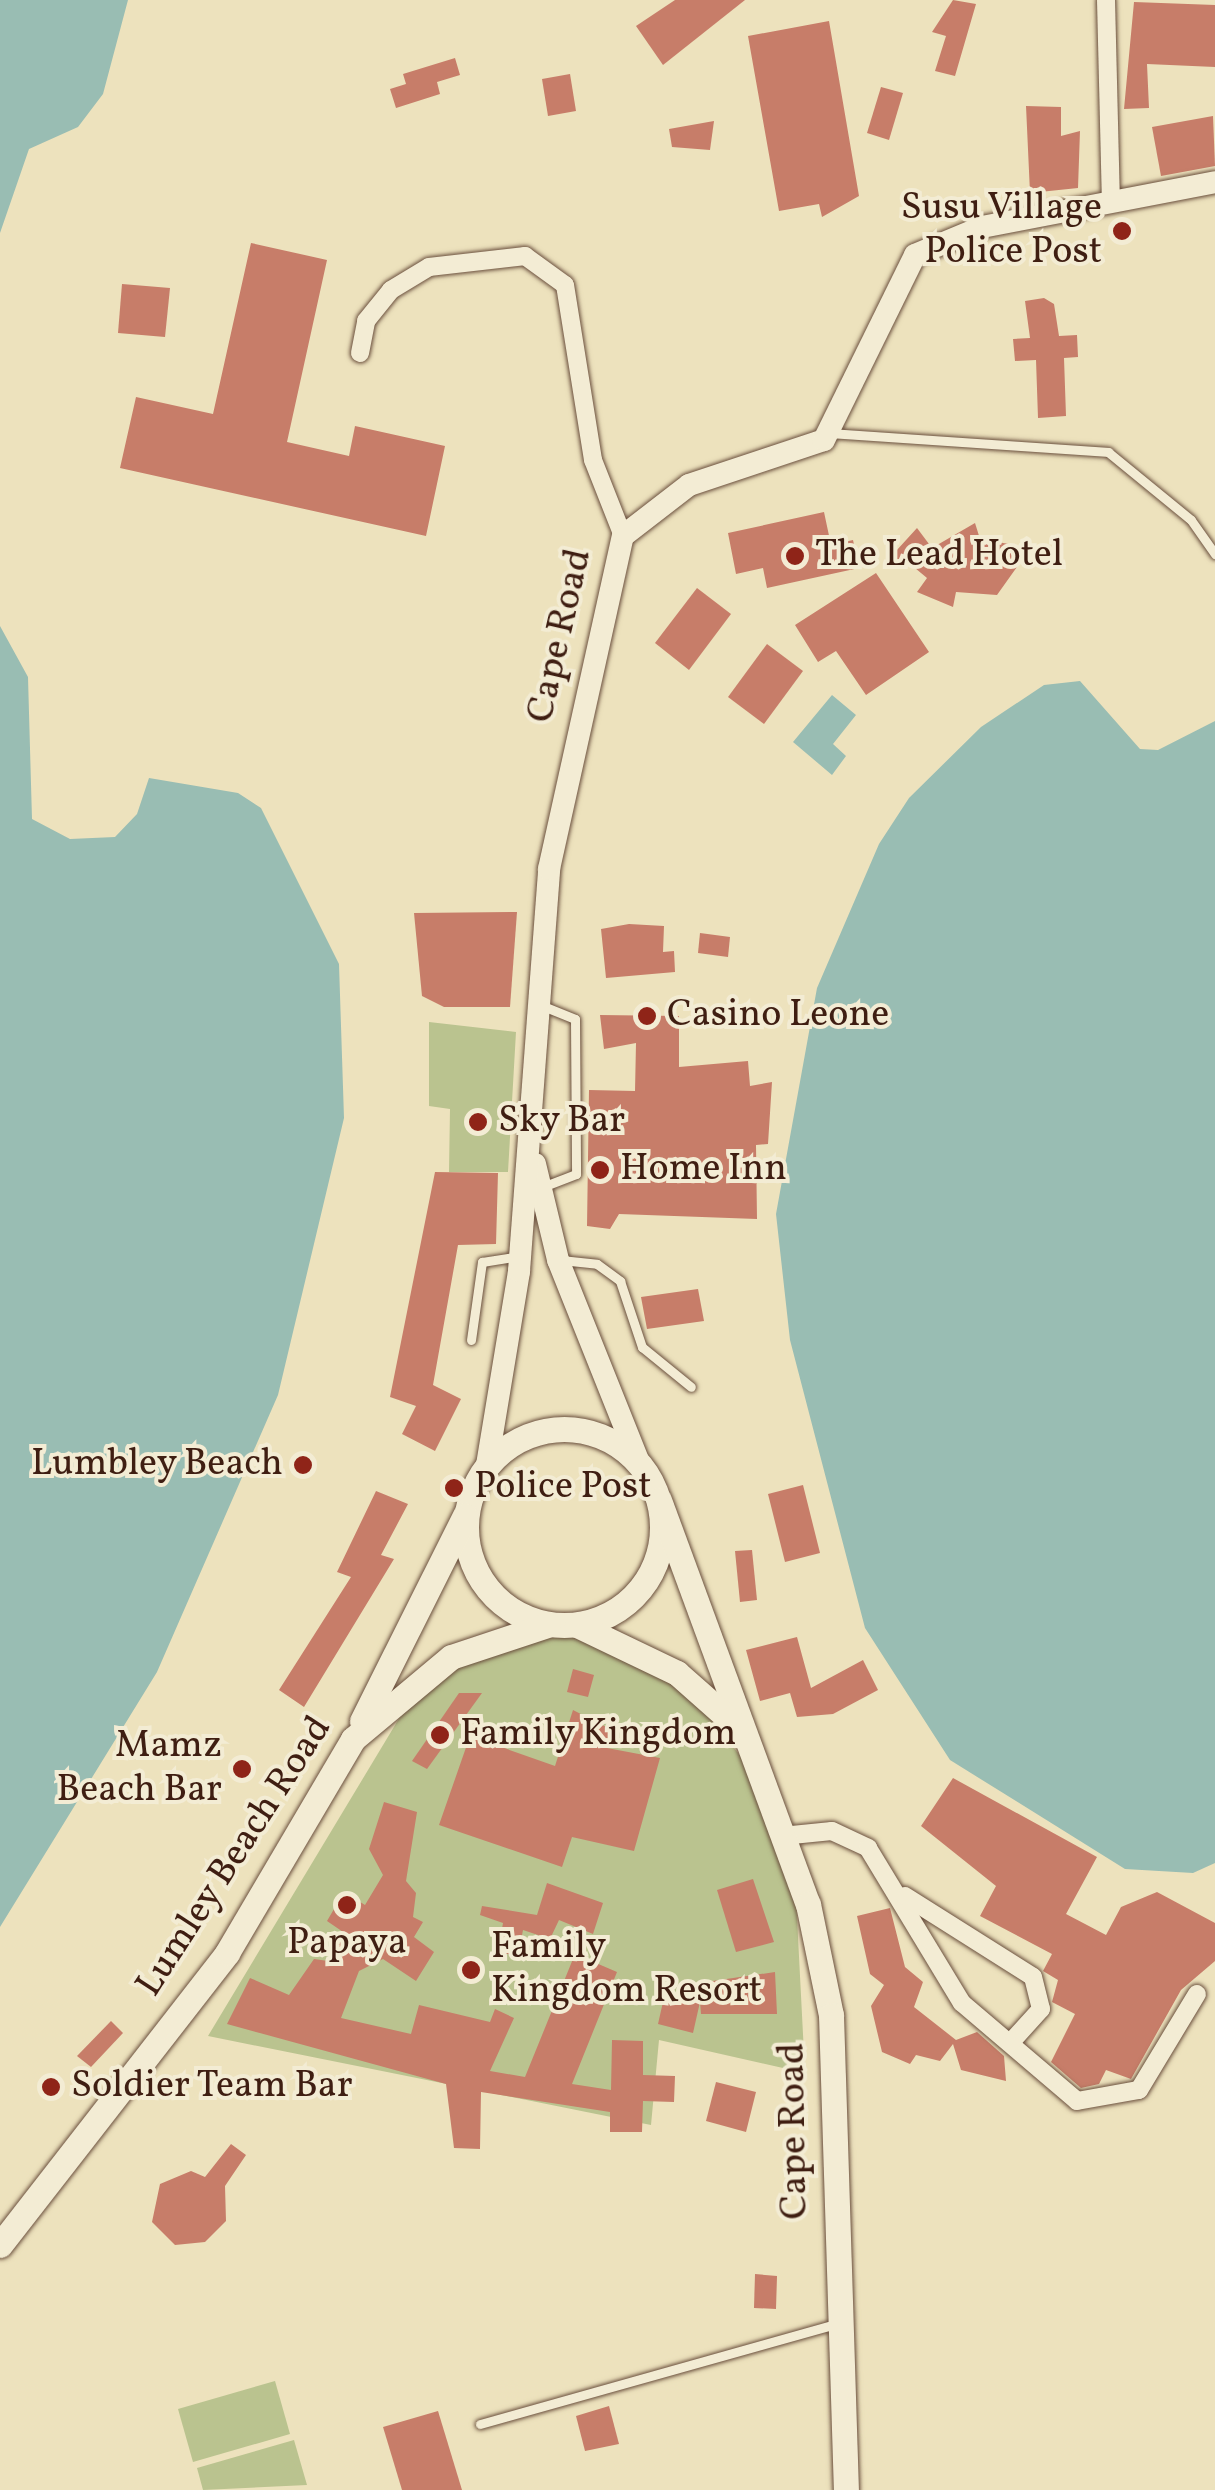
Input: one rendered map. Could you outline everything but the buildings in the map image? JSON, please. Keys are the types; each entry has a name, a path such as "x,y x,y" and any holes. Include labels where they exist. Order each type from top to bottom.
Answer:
{"main road":[{"path":"353,1739 487,1465 514,1442 582,1430 641,1467 659,1500 658,1556 646,1582 616,1610 578,1625 548,1625 512,1611 484,1584 468,1550 467,1511"},
{"name":"Cape Road","path":"659,1500 713,1633 738,1727 808,1904 831,2015 836,2324 846,2490"},
{"name":"Lumley Beach Road","path":"0,2245 227,1953 353,1739 451,1656 548,1625"},
{"path":"578,1625 677,1673 738,1727"}],"street":[{"path":"1106,0 1111,200"},
{"path":"830,433 915,255 964,232 1215,182"},
{"path":"360,353 366,321 391,290 429,267 526,256 565,285 594,460 623,536"},
{"name":"Cape Road","path":"487,1465 520,1263 536,1004 549,868 623,536 689,486 830,433"},
{"name":"Cape Road","path":"530,1144 558,1260 641,1467"},
{"path":"520,1263 558,1260"},
{"path":"782,1836 843,1834 868,1848 905,1896 962,2003 1012,2040 1062,2095 1125,2097 1150,2076 1197,1994"},
{"path":"905,1896 1033,1977 1041,2009 1012,2040"}],"lane":[{"name":"Cape Road","path":"830,433 1108,452 1190,520 1215,554"},
{"path":"536,1004 575,1019 576,1174 540,1186"},
{"path":"558,1260 597,1264 620,1281 642,1347 691,1387"},
{"path":"471,1340 482,1262 520,1263"},
{"path":"480,2424 836,2324"}],"green space":[{"path":"429,1022 516,1032 508,1172 449,1172 450,1109 429,1106"},
{"path":"568,1630 681,1683 747,1764 796,1898 805,2073 659,2040 651,2125 208,2036 436,1657"},
{"path":"275,2381 290,2434 193,2462 178,2409"},
{"path":"294,2440 307,2485 203,2490 197,2468"}],"water":[{"path":"0,0 128,0 103,94 78,127 29,149 0,233"},
{"path":"0,626 28,677 32,819 70,839 115,837 137,814 149,778 238,793 261,808 339,964 344,1118 278,1395 157,1672 0,1927"},
{"path":"1080,681 1140,749 1158,750 1215,721 1215,1863 1193,1873 1125,1869 950,1760 865,1628 790,1340 776,1214 817,988 879,844 909,798 981,727 1044,685"},
{"path":"832,695 856,715 833,744 846,756 832,775 793,742"}],"place":[{"name":"Susu Village Police Post","path":"1122,231"},
{"name":"The Lead Hotel","path":"795,556"},
{"name":"Casino Leone","path":"647,1016"},
{"name":"Sky Bar","path":"478,1122"},
{"name":"Home Inn","path":"600,1170"},
{"name":"Lumbley Beach","path":"303,1465"},
{"name":"Police Post","path":"454,1488"},
{"name":"Family Kingdom","path":"440,1735"},
{"name":"Mamz Beach Bar","path":"242,1769"},
{"name":"Papaya","path":"347,1905"},
{"name":"Family Kingdom Resort","path":"471,1970"},
{"name":"Soldier Team Bar","path":"51,2087"}]}
